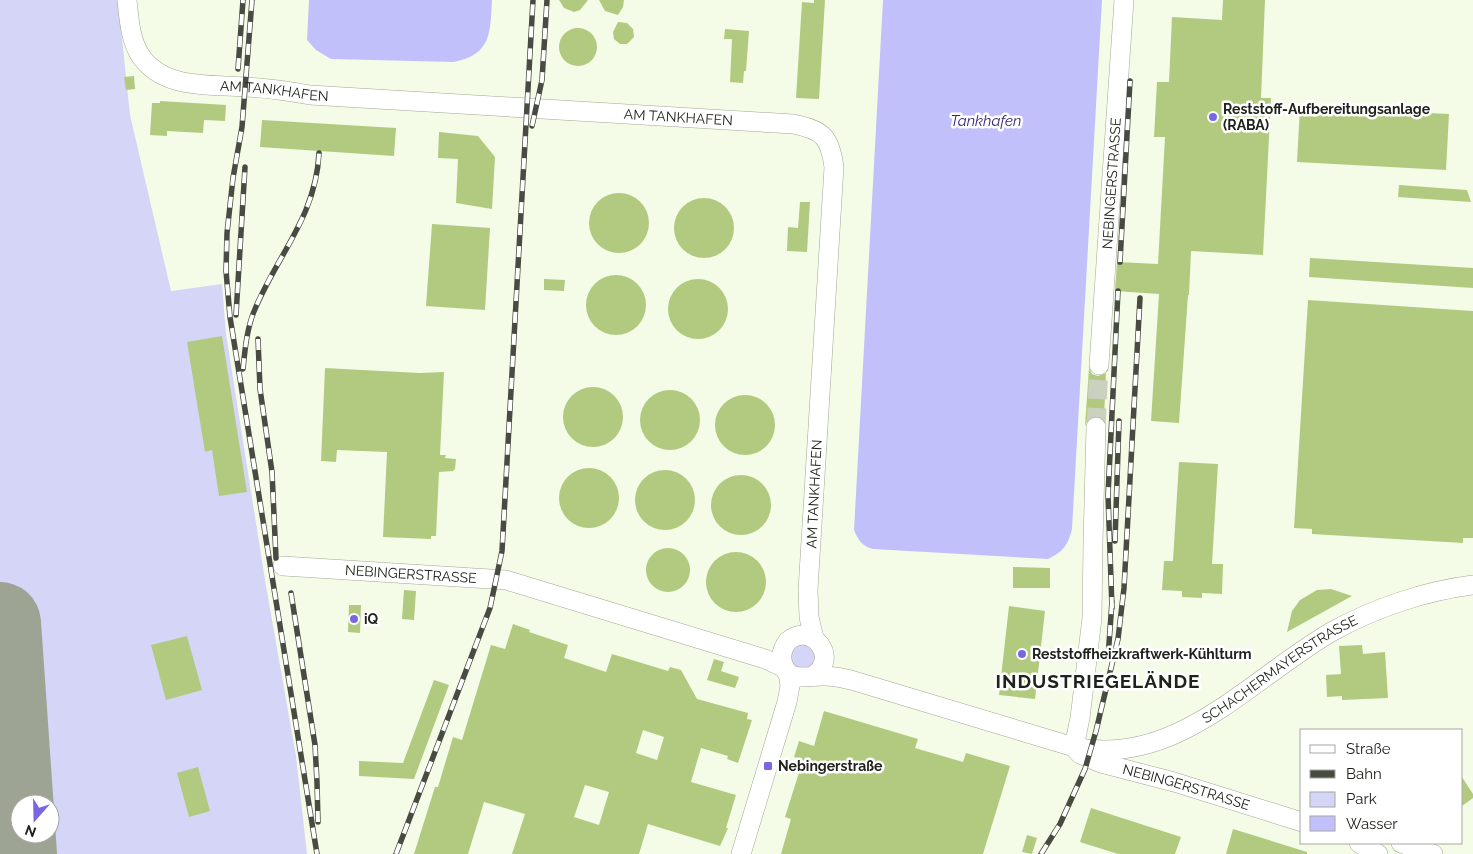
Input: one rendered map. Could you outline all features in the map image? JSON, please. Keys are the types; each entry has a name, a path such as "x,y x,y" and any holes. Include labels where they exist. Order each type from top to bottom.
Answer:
{"street":[{"name":"AM TANKHAFEN","path":"127,0 134,41 141,57 156,71 169,78 184,82 258,88 310,95 794,124 812,128 825,137 832,151 834,167 808,590 808,617 814,638"},
{"name":"NEBINGERSTRASSE","path":"1099,365 1124,0"},
{"path":"1082,749 1080,718 1092,618 1092,542 1096,427"},
{"name":"NEBINGERSTRASSE","path":"283,566 506,580 765,658 798,674 835,676 851,680 1082,749 1078,752 1110,766 1174,782 1300,821"},
{"name":"SCHACHERMAYERSTRASSE","path":"1082,749 1112,750 1139,746 1177,734 1205,719 1284,663 1334,631 1401,602 1436,592 1473,585"},
{"name":"AM TANKHAFEN","path":"785,645 799,616 808,590"},
{"path":"741,854 787,702 790,686 798,674 822,668 824,656 820,644 814,638 802,636 794,638 774,657 765,658"},
{"path":"785,645 782,658 798,674"},
{"name":"NEBINGERSTRASSE","path":"824,656 834,667 851,680"},
{"path":"1361,844 1378,854"},
{"path":"1403,844 1433,854"}],"green space":[{"path":"0,0 118,0 130,115 171,291 222,284 226,334 266,586 296,756 307,854 0,854"},
{"path":"809,643 817,655 812,668 794,669 789,651 795,644"}],"water":[{"path":"309,0 492,0 491,22 482,48 476,54 454,62 331,59 316,50 307,40"},
{"name":"Tankhafen","path":"883,0 1102,0 1072,529 1064,547 1058,554 1048,559 873,549 861,542 854,530"}],"building":[{"path":"559,0 588,0 580,10 574,12 564,8"},
{"path":"599,0 624,0 623,7 618,15 605,11"},
{"path":"814,0 825,0 819,99 796,98 802,2 814,3"},
{"name":"Reststoff-Aufbereitungsanlage (RABA)","path":"1223,0 1265,0 1261,98 1271,98 1263,255 1191,251 1179,423 1151,421 1159,294 1115,291 1117,262 1158,264 1165,137 1154,137 1157,82 1169,82 1172,17 1222,20"},
{"path":"618,22 627,23 633,29 634,37 627,44 620,44 614,39 613,32"},
{"path":"578,28 591,34 597,47 591,60 578,66 565,60 559,47 565,34"},
{"path":"725,29 749,31 746,71 744,71 743,83 730,82 732,39 724,39"},
{"path":"134,76 135,89 126,90 124,77"},
{"path":"160,101 226,105 225,121 204,120 203,133 167,131 167,136 150,135 152,103 160,103"},
{"path":"1300,107 1449,114 1446,170 1297,162"},
{"path":"262,120 396,128 394,156 260,147"},
{"path":"439,132 478,136 495,157 492,209 456,203 458,159 438,158"},
{"path":"1399,185 1467,190 1471,202 1398,197"},
{"path":"619,193 636,198 644,206 649,223 644,240 636,248 619,253 602,248 594,240 589,223 594,206 602,198"},
{"path":"704,198 721,203 729,211 734,228 729,245 721,253 704,258 687,253 679,245 674,228 679,211 687,203"},
{"path":"800,202 810,202 807,252 787,251 788,227 798,228"},
{"path":"432,224 490,228 485,310 426,306"},
{"path":"1310,258 1473,268 1473,288 1309,277"},
{"path":"616,275 633,280 641,288 646,305 641,322 633,330 616,335 599,330 591,322 586,305 591,288 599,280"},
{"path":"544,279 565,280 564,291 544,290"},
{"path":"698,279 715,284 723,292 728,309 723,326 715,334 698,339 681,334 673,326 668,309 673,292 681,284"},
{"path":"1308,300 1473,311 1473,538 1463,538 1463,543 1312,534 1312,529 1294,528"},
{"path":"222,336 247,492 219,496 212,450 205,452 187,342"},
{"path":"325,368 419,373 444,372 440,455 446,455 445,458 456,459 453,471 439,472 436,536 431,536 431,539 383,537 387,452 337,450 336,462 321,461"},
{"path":"1089,368 1092,374 1098,376 1106,373 1104,419 1097,416 1091,417 1085,426"},
{"path":"593,387 610,392 618,400 623,417 618,434 610,442 593,447 576,442 568,434 563,417 568,400 576,392"},
{"path":"670,390 687,395 695,403 700,420 695,437 687,445 670,450 653,445 645,437 640,420 645,403 653,395"},
{"path":"745,395 762,400 770,408 775,425 770,442 762,450 745,455 728,450 720,442 715,425 720,408 728,400"},
{"path":"1179,462 1218,464 1212,564 1223,564 1222,594 1202,593 1202,598 1182,597 1182,591 1162,590 1164,561 1173,561"},
{"path":"589,468 606,473 614,481 619,498 614,515 606,523 589,528 572,523 564,515 559,498 564,481 572,473"},
{"path":"665,470 682,475 690,483 695,500 690,517 682,525 665,530 648,525 640,517 635,500 640,483 648,475"},
{"path":"741,475 758,480 766,488 771,505 766,522 758,530 741,535 724,530 716,522 711,505 716,488 724,480"},
{"path":"664,548 672,548 684,554 690,570 684,586 672,592 664,592 652,586 646,574 646,566 652,554"},
{"path":"736,552 753,557 761,565 766,582 761,599 753,607 736,612 719,607 711,599 706,582 711,565 719,557"},
{"path":"1013,567 1050,568 1050,588 1013,588"},
{"path":"1331,589 1352,596 1287,632 1292,611 1300,600 1317,590"},
{"path":"404,590 416,591 414,620 402,619"},
{"name":"iQ","path":"349,605 361,605 360,633 348,632"},
{"name":"Reststoffheizkraftwerk-Kühlturm","path":"1009,606 1045,611 1035,699 999,695"},
{"path":"513,624 530,630 529,632 568,645 564,658 606,672 612,654 668,671 670,667 681,670 697,699 748,713 747,719 752,720 738,763 727,759 728,756 701,748 691,782 736,795 726,828 728,828 720,846 648,824 639,854 512,854 525,814 484,802 468,854 414,854 435,787 438,787 453,737 462,740 491,645 505,649","holes":["643,730 664,737 657,760 636,753","585,785 609,792 599,825 574,817"]},
{"path":"187,636 202,690 166,700 151,645"},
{"path":"1362,645 1363,654 1385,652 1388,698 1342,700 1342,696 1327,697 1326,675 1341,674 1339,646"},
{"path":"714,659 724,662 721,671 739,677 735,688 707,680"},
{"path":"434,680 449,685 414,779 359,776 359,761 403,763"},
{"path":"824,711 918,739 915,748 963,762 966,753 1010,766 983,854 781,854 791,819 785,817 803,760 794,757 799,741 814,746"},
{"path":"198,767 210,811 189,817 177,773"},
{"path":"1463,779 1473,794 1473,798 1463,805"},
{"path":"1091,808 1181,837 1175,854 1118,854 1080,842"},
{"path":"1233,829 1307,852 1307,854 1226,854"},
{"path":"1027,835 1037,838 1032,854 1022,852"}],"runway":[{"path":"0,623 16,854"}],"tunnel":[{"path":"1096,427 1099,365"}],"railway":[{"path":"238,69 243,0"},
{"path":"252,0 242,127 233,178 227,233 226,271 230,317 317,854"},
{"path":"396,854 490,608 502,551 533,0"},
{"path":"532,126 542,80 547,0"},
{"path":"1120,262 1130,81"},
{"path":"243,369 252,316 264,289 303,216 311,196 319,153"},
{"path":"236,315 245,167"},
{"path":"1112,608 1108,495 1118,291"},
{"path":"1041,854 1060,824 1085,769 1118,639 1124,588 1140,298"},
{"path":"258,339 260,389 272,472 276,558"},
{"path":"1115,541 1119,421"},
{"path":"291,593 315,745 318,822"},
{"path":"1108,658 1112,601"}],"place":[{"name":"Reststoff-Aufbereitungsanlage (RABA)","path":"1213,117"},
{"name":"iQ","path":"354,619"},
{"name":"Reststoffheizkraftwerk-Kühlturm","path":"1022,654"},
{"name":"Nebingerstraße","path":"768,766"}],"district":[{"name":"INDUSTRIEGELÄNDE","path":"1098,681"}]}
